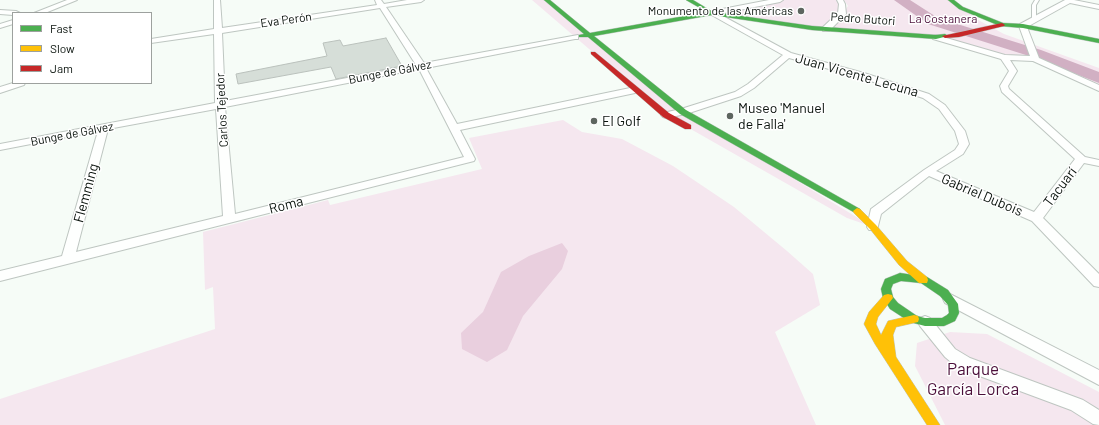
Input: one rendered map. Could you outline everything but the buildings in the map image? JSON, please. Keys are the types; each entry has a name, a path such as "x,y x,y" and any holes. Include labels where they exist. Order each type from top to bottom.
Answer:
{"street":[{"path":"41,12 74,0"},
{"name":"Carlos Tejedor","path":"217,0 220,105 229,220"},
{"name":"Eva Perón","path":"152,41 380,3 421,0"},
{"path":"547,0 683,112 855,209 873,227 895,254 923,280 936,287 950,299 1099,378"},
{"path":"689,0 712,13"},
{"name":"Bunge de Gálvez","path":"0,147 575,36 780,0"},
{"path":"826,29 842,14 842,4 840,0"},
{"path":"951,0 961,8 1002,25"},
{"path":"1023,26 1070,1 1099,7"},
{"name":"Roma","path":"0,276 470,159 421,66 380,3"},
{"path":"0,12 12,13"},
{"name":"Pedro Butori","path":"712,13 826,29 936,37 1004,57 1034,57"},
{"name":"Juan Vicente Lecuna","path":"712,13 788,55 912,91 926,96 942,107 960,131 964,144 959,152 928,172 875,212 873,227"},
{"path":"0,26 12,22"},
{"path":"936,37 959,35 986,27 1002,25 1023,26 1099,41"},
{"path":"1023,26 1034,57 1099,88"},
{"path":"564,27 634,90 666,115 693,130"},
{"path":"666,115 683,112 738,94 751,86 788,55"},
{"name":"Tacuarí","path":"1004,57 1012,69 1012,73 1004,86 1006,90 1081,159 1036,218 1099,282"},
{"path":"0,90 18,84"},
{"path":"454,128 634,90"},
{"name":"Flemming","path":"68,259 104,127"},
{"path":"1081,159 1099,163"},
{"name":"Gabriel Dubois","path":"928,172 1036,218"},
{"path":"854,220 873,227 888,261"},
{"path":"923,280 893,276 886,290 888,298 894,306 919,320 950,353 964,363 1076,405 1099,418"},
{"path":"888,298 872,316 870,324 890,358 934,425"},
{"path":"890,358 887,335 892,324 919,320 936,323 944,322 951,318 954,309 950,299"}],"lane":[{"path":"1034,20 1034,5 1037,0"}],"green space":[{"path":"532,0 547,0 683,112 873,227 847,218 666,115"},
{"name":"La Costanera","path":"780,0 840,0 842,14 848,6 844,0 949,0 980,21 1004,34 1099,68 1099,88 1035,59 1004,56 931,35 833,28 842,16 826,29 712,13"},
{"path":"563,120 582,132 622,139 673,166 734,207 813,274 820,305 775,332 816,425 0,425 0,399 215,329 213,287 205,290 203,232 328,200 330,205 482,169 469,138"},
{"name":"Parque García Lorca","path":"950,332 987,334 1099,392 1099,425 945,425 915,366 917,343"}],"shaded area":[{"path":"562,243 568,251 562,269 523,316 507,350 487,362 462,349 461,333 483,312 501,272 529,256"}],"waterway":[{"path":"901,0 933,21 1035,53 1099,78"}],"traffic: fast":[{"path":"547,0 683,112 857,211"},
{"path":"689,0 712,13"},
{"path":"951,0 961,8 1002,25 1023,26 1099,41"},
{"path":"581,36 712,13 812,28 936,37 945,36"},
{"path":"900,277 923,280 944,293 953,304 954,313 951,318 944,322 925,322 914,319 894,306 888,298 886,289 889,282 900,277"}],"traffic: slow":[{"path":"857,211 873,227 903,263 923,280"},
{"path":"888,298 873,315 870,324 879,341 934,425"},
{"path":"890,356 887,335 892,324 914,319"}],"traffic: jam":[{"path":"945,36 959,35 1002,25"},
{"path":"593,53 666,115 688,127"}],"place":[{"name":"Monumento de las Américas","path":"801,11"},
{"name":"Museo 'Manuel de Falla'","path":"730,116"},
{"name":"El Golf","path":"594,121"}]}
